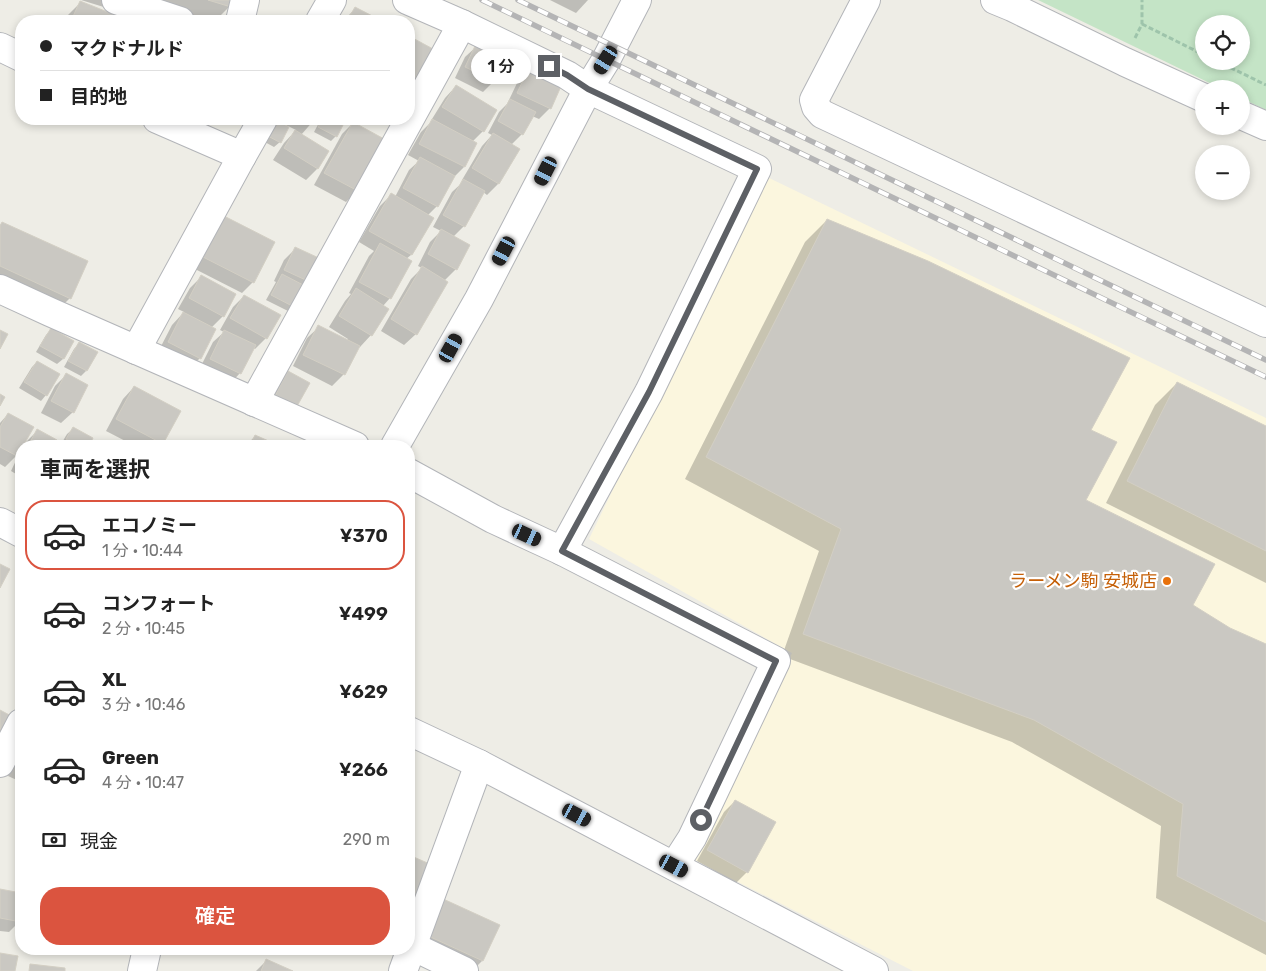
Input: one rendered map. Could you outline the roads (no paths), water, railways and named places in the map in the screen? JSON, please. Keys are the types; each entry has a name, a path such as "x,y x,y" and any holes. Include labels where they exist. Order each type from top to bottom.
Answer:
{"street":[{"path":"116,0 162,15"},
{"path":"241,15 245,0"},
{"path":"323,15 332,0"},
{"path":"407,0 462,24 567,75 588,89 757,169 649,392 562,551"},
{"path":"398,440 479,299 588,89 606,60 637,0"},
{"path":"866,0 814,100 816,108 822,114 1266,323"},
{"path":"995,0 1195,94"},
{"path":"415,109 462,24"},
{"path":"0,47 15,54"},
{"path":"1250,119 1266,126"},
{"path":"171,125 242,156"},
{"path":"136,350 260,125"},
{"path":"254,402 406,125"},
{"path":"0,289 341,440"},
{"path":"415,476 493,519 562,551 776,661 692,838 674,866"},
{"path":"0,522 15,530"},
{"path":"415,733 480,764 874,971"},
{"path":"0,763 15,734"},
{"path":"415,938 480,764"},
{"path":"415,947 464,971"},
{"path":"142,971 146,955"},
{"path":"404,971 409,955"}],"railway":[{"path":"482,0 1266,377"},
{"path":"518,0 1266,360"}],"place":[{"name":"ラーメン駒 安城店","path":"1167,581"}]}
